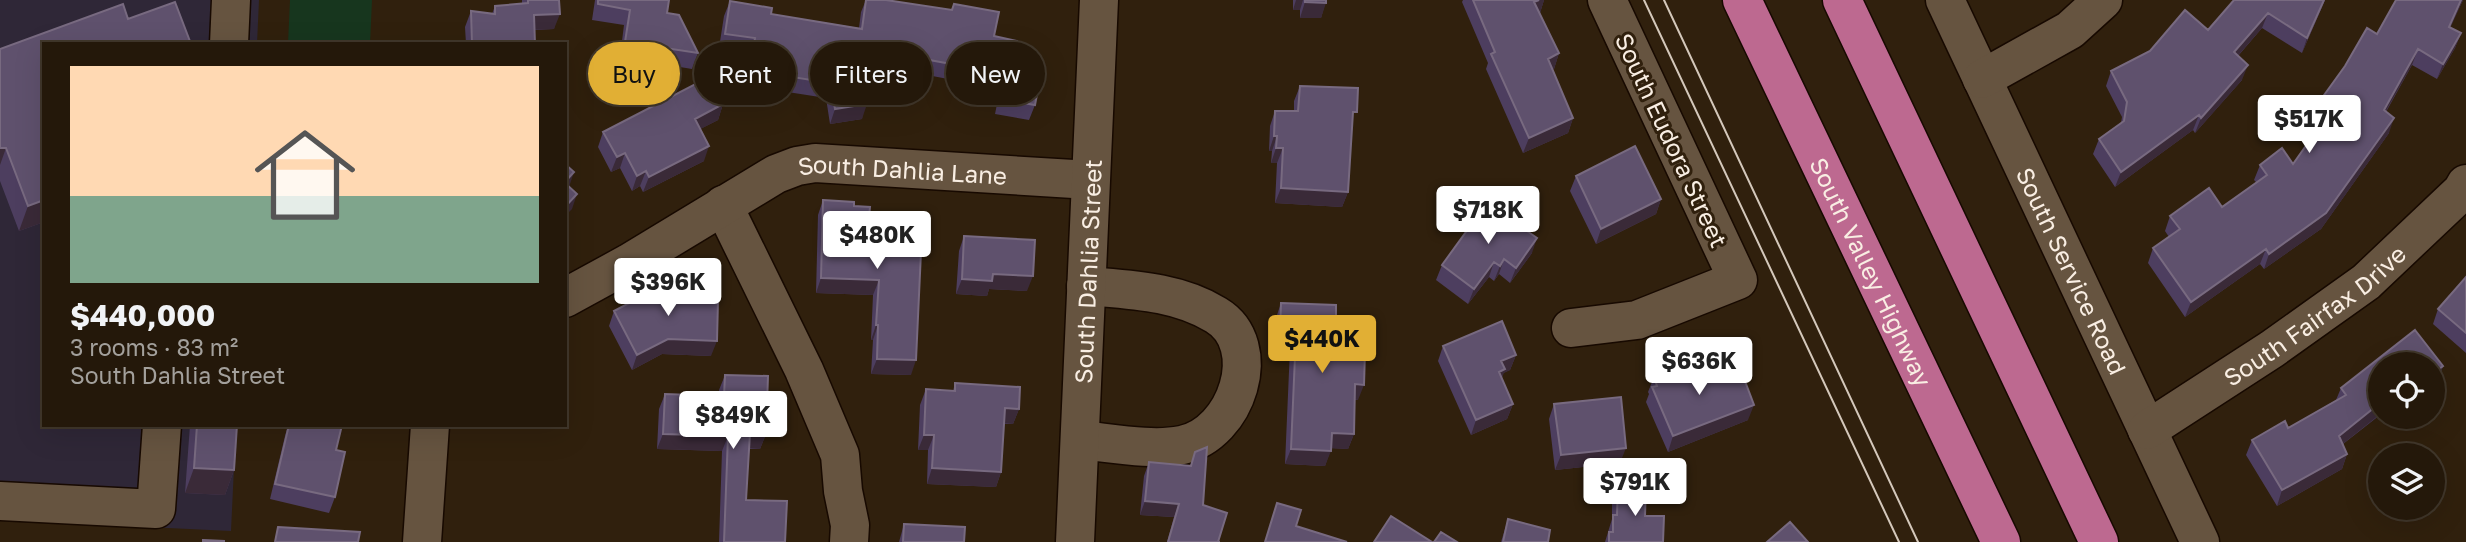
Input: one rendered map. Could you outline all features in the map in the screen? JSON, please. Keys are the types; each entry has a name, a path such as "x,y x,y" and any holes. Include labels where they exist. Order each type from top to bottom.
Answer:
{"highway":[{"name":"South Valley Highway","path":"1742,0 2001,542"},
{"path":"1842,0 2099,542"}],"street":[{"path":"229,42 231,0"},
{"name":"South Dahlia Street","path":"1075,542 1099,0"},
{"name":"South Eudora Street","path":"1571,328 1637,320 1738,280 1606,0"},
{"name":"South Service Road","path":"1945,0 2200,542"},
{"path":"1982,79 2070,30 2103,0"},
{"name":"South Dahlia Lane","path":"567,297 629,263 776,174 797,166 815,163 1090,180"},
{"name":"South Fairfax Drive","path":"2147,430 2272,349 2366,282 2462,191 2466,184"},
{"path":"723,205 804,370 840,455 850,525 849,542"},
{"path":"1080,440 1143,446 1183,445 1212,432 1231,409 1240,382 1241,356 1236,336 1219,316 1192,302 1151,292 1086,286"},
{"path":"0,501 156,509 162,427"},
{"path":"422,542 430,427"}],"shaded area":[{"path":"0,0 259,0 257,42 42,42 42,427 236,427 231,531 0,520"}],"green space":[{"path":"290,0 372,0 370,42 288,42"}],"building":[{"path":"528,0 559,0 560,14 534,15 535,42 472,42 471,11 495,14 495,6 528,3"},
{"path":"598,0 669,0 667,13 679,15 694,45 694,52 680,50 680,42 625,42 630,10 598,4"},
{"path":"866,0 886,0 952,10 954,4 999,12 994,36 1017,41 946,42 946,63 932,60 932,42 810,42 810,80 796,78 796,42 754,42 755,38 725,34 730,1 772,8 771,14 862,29"},
{"path":"1326,0 1326,3 1305,2"},
{"path":"1473,0 1539,0 1534,2 1559,53 1548,59 1573,118 1529,138 1491,54 1495,52"},
{"path":"2234,0 2324,0 2307,38 2268,13 2234,52 2248,65 2201,118 2199,115 2121,172 2099,139 2124,121 2127,102 2111,71 2150,51 2185,10 2208,30"},
{"path":"2396,0 2461,0 2449,27 2461,33 2443,64 2418,49 2384,110 2394,118 2326,213 2269,254 2266,249 2191,302 2153,248 2180,229 2170,216 2209,188 2222,207 2267,175 2260,165 2282,148 2293,164 2334,106 2322,98 2367,28 2377,34"},
{"path":"175,2 190,42 42,42 42,201 28,206 6,148 0,148 0,49 123,4 128,19"},
{"path":"694,85 694,105 721,105 695,119 709,146 649,177 646,171 637,176 625,153 617,157 603,132 655,105 680,105 680,92"},
{"path":"1300,86 1358,88 1357,112 1353,112 1348,192 1281,188 1283,148 1276,148 1275,111 1298,111"},
{"path":"834,105 861,105 835,109"},
{"path":"1635,146 1661,199 1601,229 1576,176"},
{"path":"567,166 574,172 567,180"},
{"path":"567,185 577,194 567,205"},
{"path":"823,200 854,202 854,206 870,207 868,227 922,230 916,360 877,359 879,280 821,278"},
{"path":"1487,203 1537,238 1516,268 1504,259 1500,266 1494,262 1474,289 1442,265"},
{"path":"964,236 1035,240 1033,276 993,274 992,281 962,279"},
{"path":"2466,277 2466,333 2438,309"},
{"path":"673,280 683,299 718,300 717,341 668,339 637,355 614,311"},
{"path":"1281,303 1336,305 1336,320 1352,322 1351,349 1365,351 1364,385 1355,384 1354,434 1332,433 1331,451 1291,449 1296,333 1280,333"},
{"path":"1502,321 1516,355 1501,361 1505,369 1499,372 1513,404 1476,420 1443,346"},
{"path":"2415,330 2432,352 2387,352"},
{"path":"1690,362 1697,381 1705,378 1707,381 1740,368 1754,405 1673,436 1652,387 1657,386 1654,377"},
{"path":"2368,367 2368,413 2339,436 2347,454 2282,490 2252,440 2285,421 2288,428 2346,395 2341,388"},
{"path":"725,375 768,376 766,434 750,433 746,500 787,501 785,542 724,542 728,436 663,434 665,394 724,396"},
{"path":"955,383 1020,387 1019,409 1005,408 1001,472 932,468 934,435 924,435 926,389 955,391"},
{"path":"1621,397 1626,448 1561,455 1554,404"},
{"path":"197,427 237,427 234,470 194,468"},
{"path":"289,427 342,427 336,450 345,452 335,497 275,484"},
{"path":"1207,447 1203,505 1227,513 1218,542 1168,542 1179,504 1145,501 1149,462 1191,466 1195,452"},
{"path":"1618,484 1646,485 1645,516 1664,516 1663,542 1609,542 1609,532 1613,532 1613,515 1617,515"},
{"path":"1277,503 1301,510 1296,526 1347,542 1265,542"},
{"path":"1391,516 1432,542 1374,542"},
{"path":"1508,519 1550,530 1548,542 1503,542"},
{"path":"1790,522 1808,542 1767,542"},
{"path":"904,524 965,527 964,542 903,542"},
{"path":"278,527 360,532 358,542 275,542"},
{"path":"1441,532 1457,542 1434,542"},
{"path":"224,541 224,542 203,542"}],"tram line":[{"path":"1644,0 1899,542"},
{"path":"1664,0 1918,542"}]}
